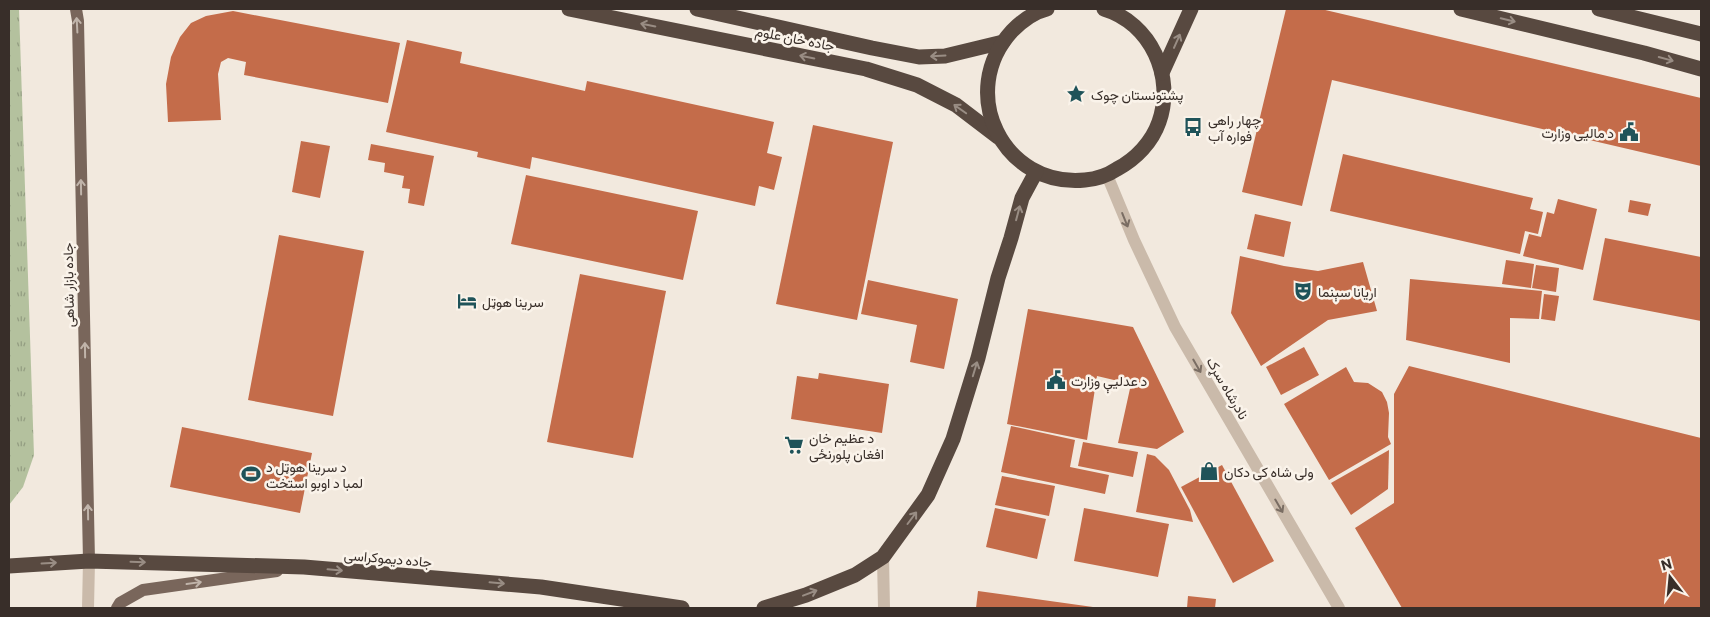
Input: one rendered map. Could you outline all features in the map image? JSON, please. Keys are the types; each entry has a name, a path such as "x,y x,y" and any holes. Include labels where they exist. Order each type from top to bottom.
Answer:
{"highway":[{"name":"جادہ خان علوم","path":"569,9 866,69 917,84 956,105 999,138"},
{"name":"جادہ خان علوم","path":"697,9 919,57 946,56 1003,42"},
{"path":"1047,9 1021,22 1003,42 991,64 987,89 989,114 999,138 1015,158 1036,172 1060,180 1086,180 1107,175 1129,162 1147,144 1159,123 1164,98 1162,73 1155,53 1144,35 1129,21 1104,9"},
{"path":"1162,73 1191,9"},
{"path":"1461,9 1644,53 1701,69"},
{"path":"1600,9 1701,34"},
{"path":"764,608 806,595 855,575 883,557 928,496 953,439 978,358 998,278 1022,198 1036,172"},
{"name":"جاده دیموکراسی","path":"9,566 89,561 304,567 541,587 682,608"}],"main road":[{"name":"جاده بازار شاهی","path":"76,9 78,21 89,561"},
{"path":"117,608 120,603 143,590 304,567"}],"street":[{"name":"نادرشاه سړک","path":"1107,175 1134,240 1175,327 1340,608"},
{"path":"883,557 884,608"},
{"path":"88,608 89,561"}],"green space":[{"path":"9,9 19,9 34,455 23,487 9,505"}],"building":[{"name":"د مالیی وزارت","path":"1286,9 1321,9 1701,98 1701,166 1332,80 1302,206 1242,192"},
{"path":"233,11 400,43 388,103 244,75 246,62 228,58 221,62 218,74 221,120 168,122 166,84 171,57 180,37 191,23 206,16"},
{"path":"407,40 462,52 460,63 585,91 587,81 774,122 767,153 782,157 774,190 759,186 755,206 532,157 530,169 477,157 478,152 386,132"},
{"path":"813,125 893,142 857,320 776,304"},
{"path":"301,141 330,146 320,198 292,192"},
{"path":"371,144 434,156 424,206 408,203 410,189 402,188 404,176 384,172 385,163 368,160"},
{"path":"1343,154 1533,198 1530,209 1543,212 1538,234 1525,231 1520,254 1330,211"},
{"path":"526,175 698,211 683,280 511,244"},
{"path":"1558,199 1597,209 1583,270 1523,256 1529,234 1541,237 1547,212 1554,214"},
{"path":"1630,200 1651,204 1648,216 1628,212"},
{"path":"1255,214 1291,222 1284,257 1247,249"},
{"path":"279,235 364,251 333,416 248,400"},
{"path":"1605,238 1701,257 1701,321 1593,300"},
{"name":"اريانا سېنما","path":"1240,256 1284,266 1318,271 1363,262 1377,311 1328,320 1261,366 1231,313"},
{"path":"1506,260 1534,264 1531,288 1502,284"},
{"path":"1536,265 1559,268 1556,292 1532,288"},
{"path":"580,274 666,291 633,458 547,442"},
{"path":"1410,279 1542,291 1539,319 1510,318 1510,363 1406,340"},
{"path":"868,280 958,299 944,369 910,362 917,325 861,314"},
{"path":"1544,294 1559,296 1555,321 1541,319"},
{"name":"د عدلیې وزارت","path":"1028,309 1133,327 1184,432 1157,449 1118,443 1131,384 1097,376 1087,440 1007,424"},
{"path":"1304,347 1319,375 1281,395 1266,367"},
{"path":"1409,366 1701,438 1701,608 1402,608 1355,528 1394,503 1394,394"},
{"path":"1346,367 1354,382 1368,383 1382,392 1387,402 1389,413 1388,437 1391,444 1329,480 1284,404"},
{"path":"819,373 889,384 882,433 791,419 797,376 818,379"},
{"path":"1011,426 1075,440 1070,467 1109,475 1105,494 1001,472"},
{"path":"182,427 312,453 300,513 170,487"},
{"path":"1083,442 1138,452 1133,477 1078,466"},
{"path":"1389,450 1388,489 1351,515 1331,483"},
{"path":"1147,454 1155,456 1169,470 1190,510 1193,522 1136,512"},
{"path":"1222,465 1274,561 1233,583 1181,487"},
{"path":"1002,476 1055,486 1049,516 995,505"},
{"path":"995,508 1046,519 1037,559 986,547"},
{"path":"1084,508 1169,524 1158,577 1074,561"},
{"path":"978,591 1093,607 976,608"},
{"path":"1188,596 1216,599 1215,608 1187,608"}],"place":[{"name":"پشتونستان چوک","path":"1076,94"},
{"name":"چهار راهی فواره آب","path":"1193,127"},
{"name":"د مالیی وزارت","path":"1629,132"},
{"name":"اريانا سېنما","path":"1303,291"},
{"name":"سرینا هوټل","path":"467,301"},
{"name":"د عدلیې وزارت","path":"1056,380"},
{"name":"د عظیم خان افغان پلورنځی","path":"794,445"},
{"name":"ولی شاہ کی دکان","path":"1209,471"},
{"name":"د سرینا هوټل د لمبا د اوبو استخت","path":"251,474"}]}
